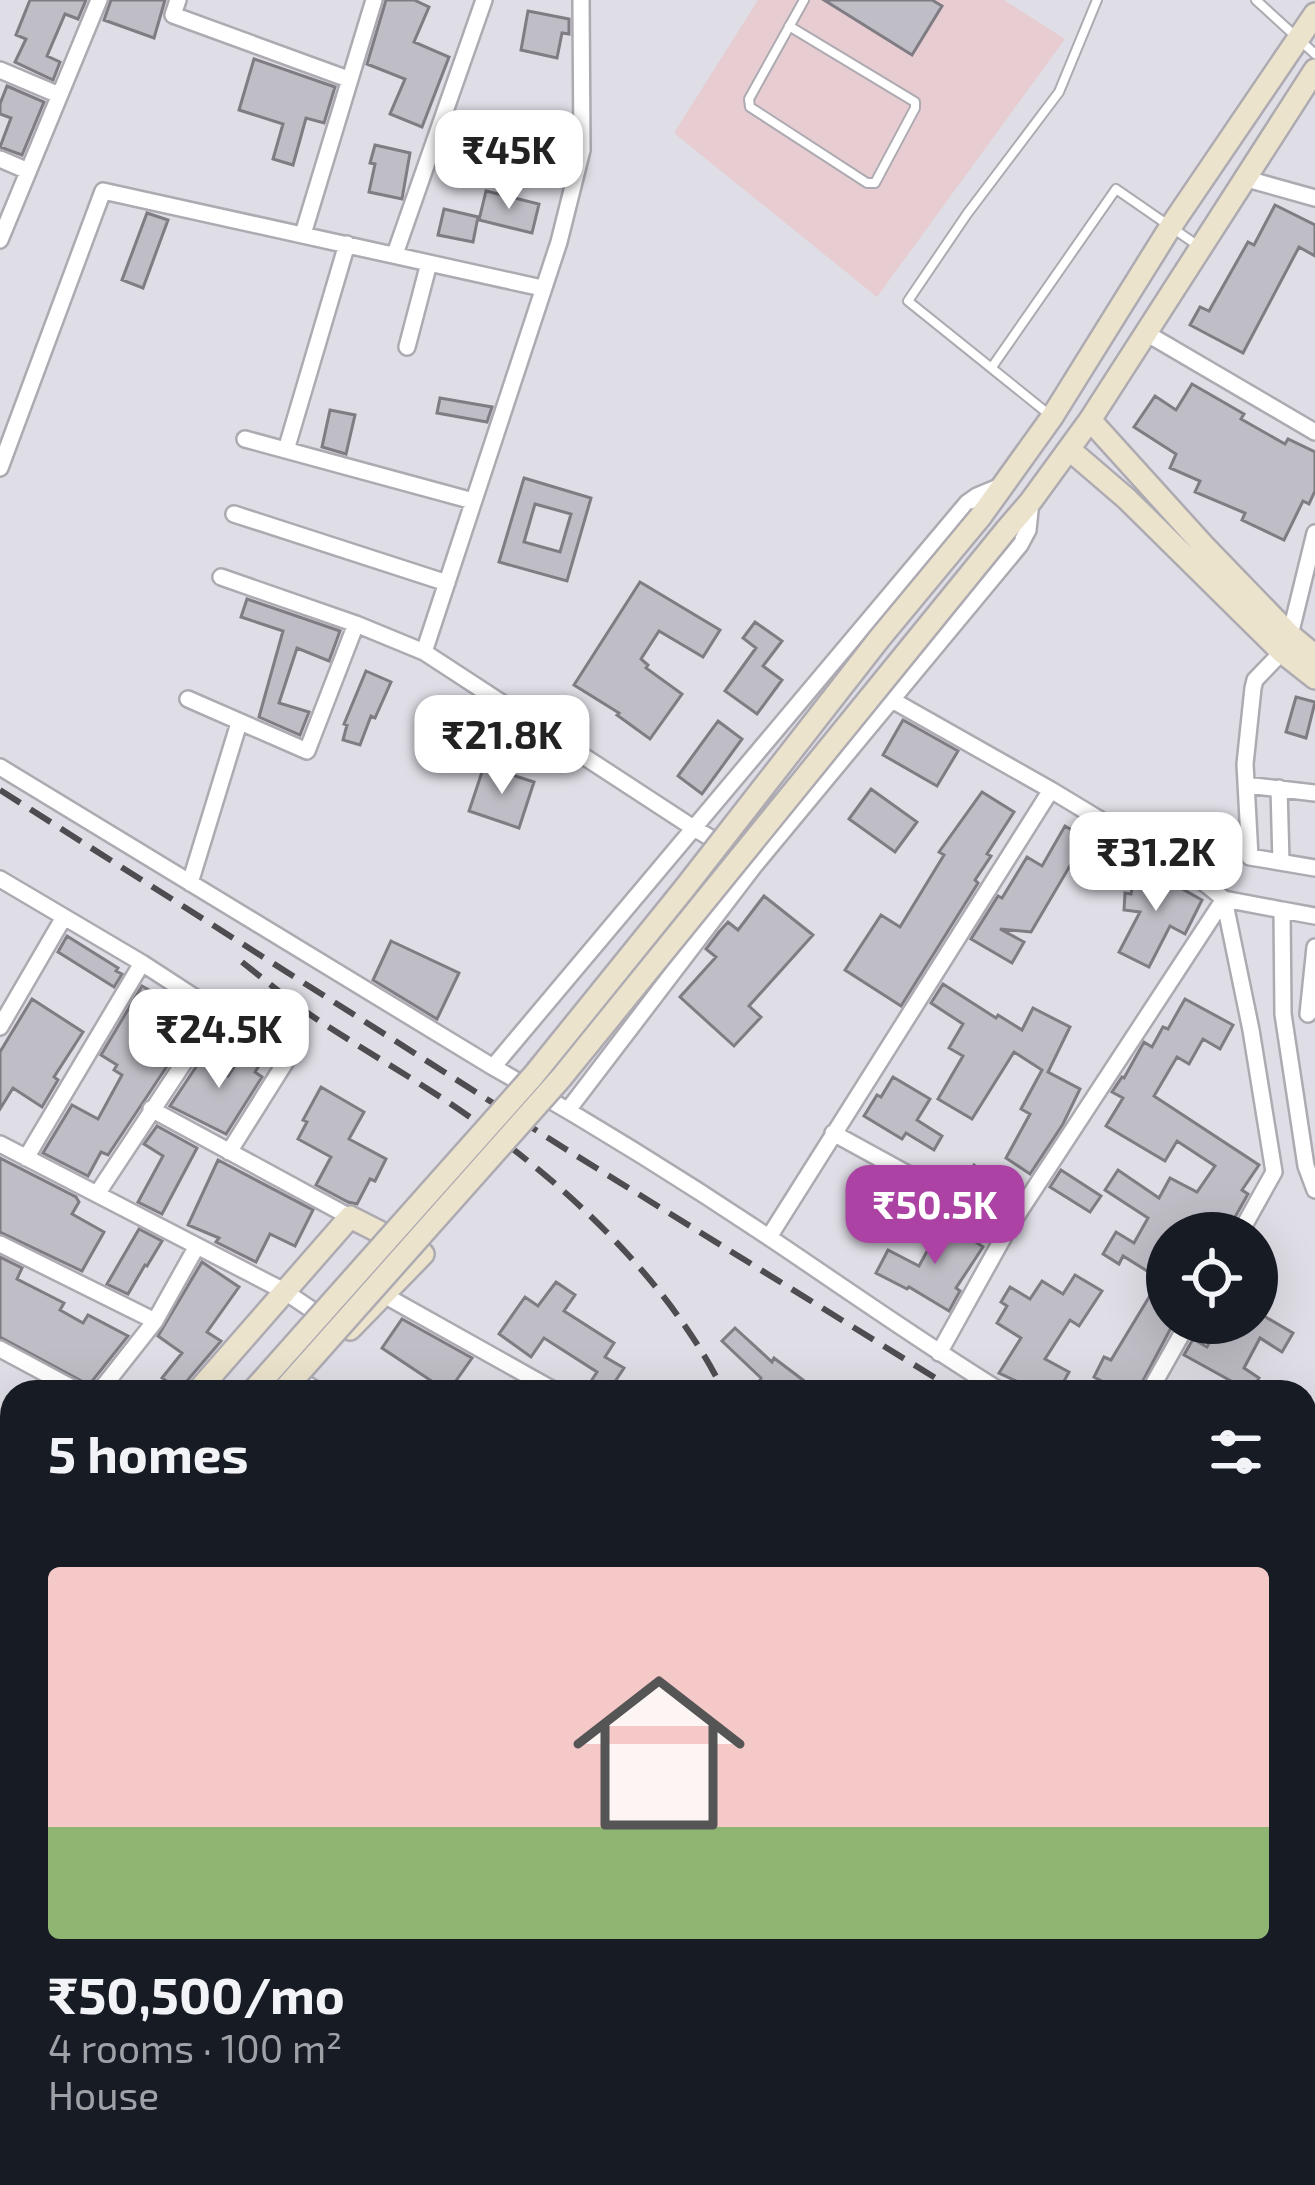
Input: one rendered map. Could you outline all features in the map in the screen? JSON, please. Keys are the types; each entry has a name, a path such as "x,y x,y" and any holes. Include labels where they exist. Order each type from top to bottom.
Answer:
{"main road":[{"path":"263,1380 533,1076 981,516 1052,417 1171,226 1307,47 1315,14"},
{"path":"308,1380 1031,501 1090,420 1315,70"},
{"path":"1090,420 1315,678"},
{"path":"1070,450 1286,644 1315,656"},
{"path":"207,1380 350,1217 423,1254 308,1380"}],"street":[{"path":"0,240 99,0"},
{"path":"178,0 173,15 348,79"},
{"path":"304,234 374,0"},
{"path":"395,254 484,0"},
{"path":"424,652 559,242 582,150 581,0"},
{"path":"0,70 59,94"},
{"path":"0,159 28,171"},
{"path":"1247,179 1315,198"},
{"path":"0,468 103,191 542,288"},
{"path":"286,450 347,244"},
{"path":"407,347 429,263"},
{"path":"1146,333 1315,432"},
{"path":"245,439 473,501"},
{"path":"493,1067 968,503 1004,485"},
{"path":"568,1110 755,865 1020,545 1028,530 1031,501"},
{"path":"234,514 447,583"},
{"path":"1315,533 1286,644 1255,680 1245,764 1250,857 1315,868"},
{"path":"221,577 424,652 755,865"},
{"path":"188,699 308,751 356,624"},
{"path":"892,700 1051,790 1224,899 1315,916"},
{"path":"190,883 239,723"},
{"path":"0,767 568,1110 983,1380"},
{"path":"1246,785 1315,793"},
{"path":"1279,788 1281,862"},
{"path":"769,1238 1051,790"},
{"path":"0,879 142,963 288,1058 229,1152"},
{"path":"1224,899 1274,1172 1252,1212"},
{"path":"939,1353 1008,1229 1224,899"},
{"path":"1282,910 1283,1014 1293,1093 1315,1190"},
{"path":"0,1027 64,917"},
{"path":"1283,1014 1311,1014 1315,947"},
{"path":"26,1158 142,963"},
{"path":"97,1194 218,1011"},
{"path":"151,1108 350,1217"},
{"path":"833,1132 1008,1229"},
{"path":"0,1144 284,1291 347,1333"},
{"path":"1274,1172 1311,1166"},
{"path":"0,1244 154,1321"},
{"path":"107,1380 154,1321 197,1246"},
{"path":"384,1295 536,1380"},
{"path":"1156,1380 1176,1344"},
{"path":"0,1349 58,1380"}],"lane":[{"path":"789,26 915,102 875,183 867,183 750,107 749,99 789,26 804,0"},
{"path":"1052,417 908,302 1064,83 1096,0"},
{"path":"1256,0 1307,47"},
{"path":"992,368 1116,189 1199,246"}],"shaded area":[{"path":"758,0 1004,0 1065,39 877,297 674,133"}],"building":[{"path":"30,0 86,0 78,19 65,14 47,56 60,62 53,80 15,62 26,39 16,35"},
{"path":"111,0 165,0 154,38 104,20"},
{"path":"386,0 414,0 429,7 414,42 449,57 422,127 390,114 405,79 367,64"},
{"path":"824,0 932,0 942,6 912,55"},
{"path":"528,11 569,19 569,34 562,33 557,58 521,50"},
{"path":"254,59 335,87 324,123 306,118 293,165 273,159 283,124 239,110"},
{"path":"7,86 44,102 22,155 0,147 11,118 0,114"},
{"path":"375,145 410,153 402,199 369,192"},
{"path":"486,191 539,204 532,233 479,220"},
{"path":"1275,205 1315,225 1315,256 1299,247 1243,353 1190,325 1200,307 1209,311"},
{"path":"444,209 478,217 473,242 438,235"},
{"path":"147,213 168,220 143,288 122,280"},
{"path":"1192,384 1285,444 1288,439 1315,452 1315,491 1309,504 1303,501 1284,540 1242,520 1245,513 1195,492 1200,481 1170,468 1176,454 1134,427 1155,396 1176,410"},
{"path":"440,398 492,407 487,422 437,413"},
{"path":"330,410 355,415 346,454 322,447"},
{"path":"524,478 591,498 567,581 499,562","holes":["535,504 571,514 560,552 524,542"]},
{"path":"640,582 720,630 703,657 659,631 641,659 682,694 650,739 574,685"},
{"path":"247,599 340,631 329,661 297,648 279,703 309,712 300,735 259,717 283,631 241,617"},
{"path":"755,622 782,641 763,666 782,680 757,714 725,691 756,648 743,638"},
{"path":"366,671 391,682 360,745 343,740 344,724"},
{"path":"1296,697 1315,702 1306,738 1286,732"},
{"path":"903,720 958,751 937,786 883,755"},
{"path":"718,721 742,739 702,794 678,776"},
{"path":"484,766 534,782 519,828 469,811"},
{"path":"871,789 917,822 895,852 849,819"},
{"path":"982,792 1014,812 987,854 991,856 975,880 978,883 901,1006 845,970 881,915 900,927 944,855 939,852"},
{"path":"1065,826 1100,846 1085,872 1071,864 1031,932 1000,929 1024,942 1012,963 971,939 1027,857 1042,866"},
{"path":"1135,868 1156,871 1202,900 1185,934 1170,926 1149,967 1119,952 1140,912 1124,910"},
{"path":"764,896 813,935 749,1006 761,1017 734,1046 680,997 716,957 706,949 719,932 728,922 738,930"},
{"path":"67,936 118,968 122,974 114,987 58,952"},
{"path":"391,941 459,973 437,1019 373,980"},
{"path":"943,984 1022,1030 1033,1008 1070,1027 1048,1072 1080,1089 1030,1174 1006,1158 1030,1114 1021,1109 1042,1070 1014,1052 972,1119 938,1099 963,1056 949,1048 963,1024 931,1003"},
{"path":"142,986 199,1018 108,1155 101,1152 88,1176 43,1153 72,1105 98,1119 122,1075 114,1070 117,1065 101,1055"},
{"path":"32,999 83,1032 54,1077 58,1080 42,1107 13,1088 0,1109 0,1052"},
{"path":"1185,999 1233,1025 1220,1049 1203,1039 1189,1064 1177,1057 1154,1096 1259,1165 1242,1190 1248,1194 1238,1212 1146,1212 1146,1217 1105,1190 1118,1170 1159,1198 1170,1178 1197,1192 1215,1166 1177,1141 1165,1161 1106,1126 1123,1098 1112,1092 1144,1042 1152,1047 1163,1027 1168,1029"},
{"path":"248,1047 265,1057 255,1072 262,1077 226,1134 170,1106 202,1058 228,1076"},
{"path":"893,1077 930,1099 917,1120 942,1136 934,1150 906,1133 902,1139 864,1116"},
{"path":"321,1087 364,1112 349,1139 386,1159 357,1204 316,1185 331,1157 298,1139"},
{"path":"157,1126 197,1148 162,1214 138,1202 163,1156 144,1144"},
{"path":"0,1158 76,1197 79,1202 72,1214 104,1232 82,1271 0,1232"},
{"path":"218,1160 313,1210 295,1246 270,1234 256,1262 188,1225"},
{"path":"974,1165 1016,1195 1003,1213 980,1200 985,1191 965,1181"},
{"path":"1061,1170 1101,1196 1090,1212 1050,1187"},
{"path":"862,1181 916,1212 899,1241 872,1226 876,1218 849,1204"},
{"path":"944,1220 983,1247 956,1288 960,1291 949,1311 876,1273 888,1250 919,1266"},
{"path":"1146,1222 1146,1270 1123,1256 1119,1264 1103,1254 1116,1232 1134,1243"},
{"path":"139,1229 162,1241 128,1294 107,1284"},
{"path":"0,1257 22,1268 17,1279 64,1303 60,1310 83,1323 88,1315 128,1336 93,1380 80,1380 0,1337"},
{"path":"202,1262 239,1287 207,1332 221,1341 188,1380 162,1378 182,1353 158,1336"},
{"path":"1075,1275 1102,1291 1079,1326 1070,1320 1045,1359 1069,1372 1065,1380 1014,1380 999,1373 1021,1338 997,1323 1007,1306 1001,1302 1010,1287 1030,1299 1042,1281 1063,1294"},
{"path":"556,1282 575,1295 564,1311 614,1343 605,1357 624,1368 616,1380 592,1380 597,1372 544,1338 531,1357 499,1334 525,1297 538,1306"},
{"path":"1146,1302 1146,1344 1162,1344 1143,1380 1094,1377 1104,1357 1111,1360"},
{"path":"402,1319 472,1358 456,1380 430,1380 382,1348"},
{"path":"1278,1324 1293,1333 1282,1352 1269,1344 1278,1344"},
{"path":"735,1328 772,1362 774,1358 803,1380 760,1380 722,1341"},
{"path":"1190,1344 1257,1344 1244,1368 1258,1380 1229,1380 1184,1355"}],"railway":[{"path":"0,790 939,1380"},
{"path":"242,962 315,1018 488,1130 567,1194 639,1267 717,1380"}]}
